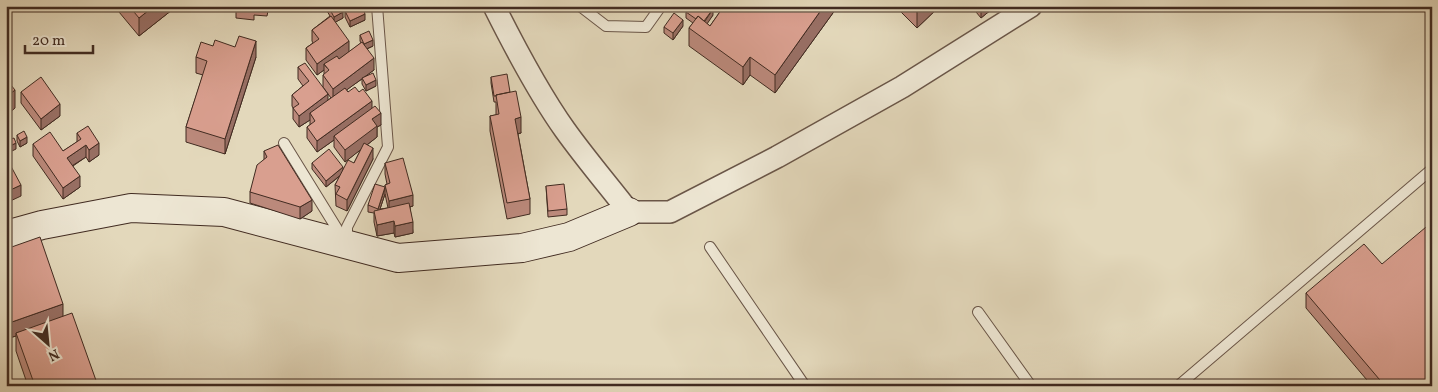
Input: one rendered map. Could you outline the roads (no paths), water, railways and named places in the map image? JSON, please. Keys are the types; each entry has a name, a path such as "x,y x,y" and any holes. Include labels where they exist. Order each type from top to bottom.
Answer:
{"street":[{"path":"494,6 546,101 565,130 629,212"},
{"path":"6,235 42,225 131,208 224,212 398,258 522,248 569,237 629,212 670,212 777,157 902,88 1031,6"}],"lane":[{"path":"347,244 347,227 388,147 377,6"},
{"path":"580,6 606,26 646,26 661,6"},
{"path":"284,143 347,244"},
{"path":"1178,386 1432,169"},
{"path":"710,247 806,386"},
{"path":"978,312 1031,386"}]}
